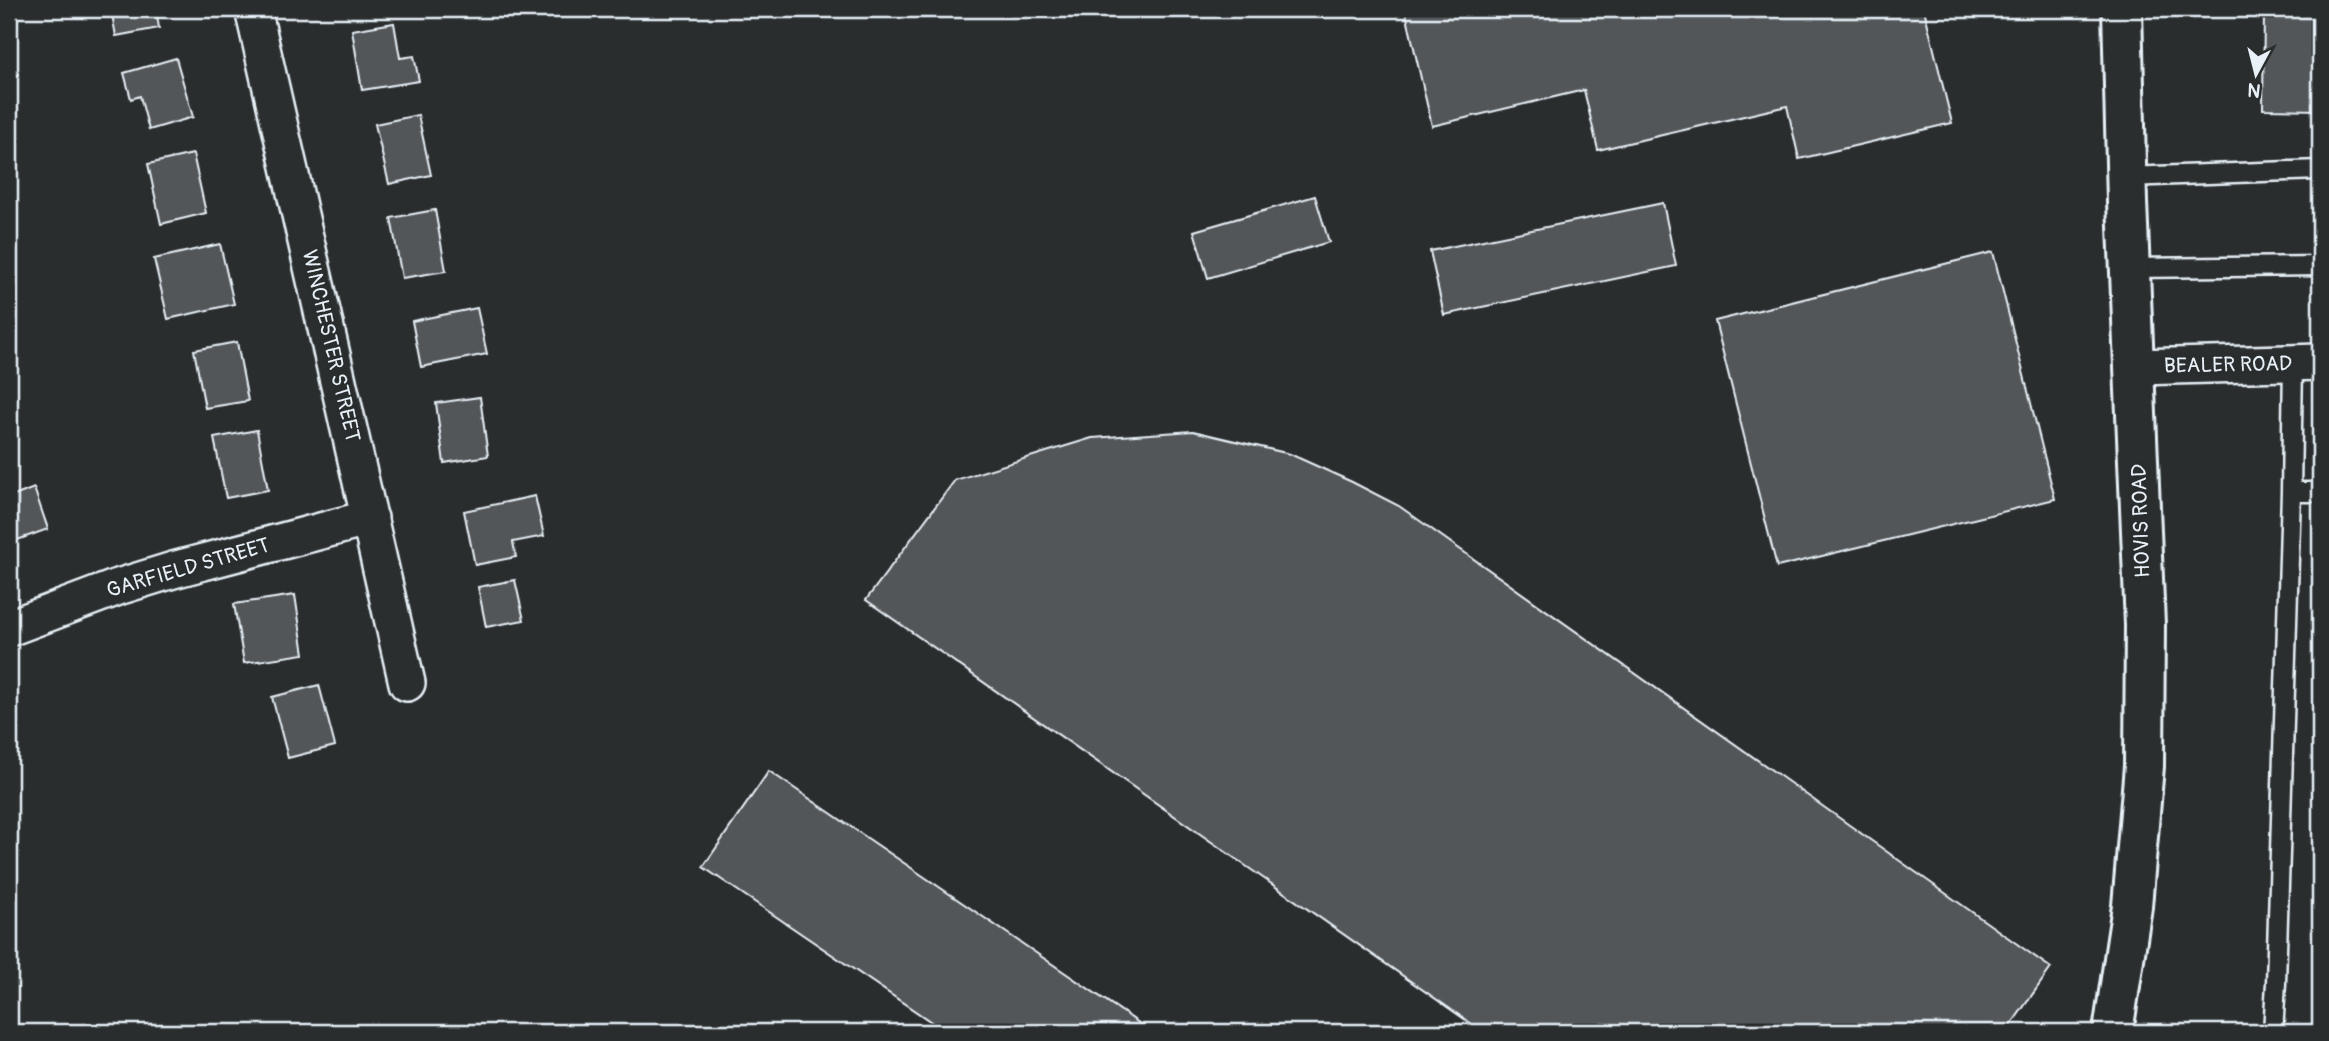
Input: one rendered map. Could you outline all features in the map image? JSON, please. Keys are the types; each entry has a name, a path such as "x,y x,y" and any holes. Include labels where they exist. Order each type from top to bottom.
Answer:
{"street":[{"name":"WINCHESTER STREET","path":"253,9 407,683"},
{"name":"HOVIS ROAD","path":"2113,1032 2132,906 2144,766 2145,625 2126,177 2122,9"},
{"name":"BEALER ROAD","path":"2135,367 2307,363"},
{"name":"GARFIELD STREET","path":"9,628 162,573 370,517"}],"lane":[{"path":"2126,177 2320,170"},
{"path":"2130,268 2320,266"},
{"path":"2273,1032 2291,492 2307,363"},
{"path":"2291,492 2320,492"}],"building":[{"path":"111,9 156,9 159,28 116,36"},
{"path":"1405,9 1924,9 1952,123 1799,159 1787,106 1598,150 1584,90 1432,126"},
{"path":"2264,9 2320,9 2320,110 2263,109"},
{"path":"394,23 400,58 414,56 419,81 362,90 352,30"},
{"path":"176,58 193,117 149,130 140,96 131,99 124,73"},
{"path":"418,115 431,175 389,184 375,124"},
{"path":"193,154 206,213 161,224 148,164"},
{"path":"1315,196 1329,242 1208,278 1194,231"},
{"path":"1663,203 1676,266 1444,315 1430,251"},
{"path":"435,210 446,271 402,278 391,218"},
{"path":"220,244 234,304 168,319 154,259"},
{"path":"1993,252 2055,499 1777,567 1715,321"},
{"path":"477,308 487,354 421,367 412,321"},
{"path":"237,342 248,401 205,408 194,350"},
{"path":"480,397 488,456 444,463 436,403"},
{"path":"257,430 268,490 226,498 214,438"},
{"path":"1193,431 1290,454 1399,506 2051,968 2006,1032 1483,1032 866,600 955,480 1092,438"},
{"path":"34,488 48,529 9,543 9,498"},
{"path":"535,496 544,536 513,542 516,557 475,565 464,511"},
{"path":"515,580 524,620 486,627 478,587"},
{"path":"295,595 304,654 244,663 234,604"},
{"path":"319,685 335,746 288,758 272,697"},
{"path":"769,771 1152,1032 946,1032 703,867"}],"railway":[{"path":"9,1024 20,1032"}]}
